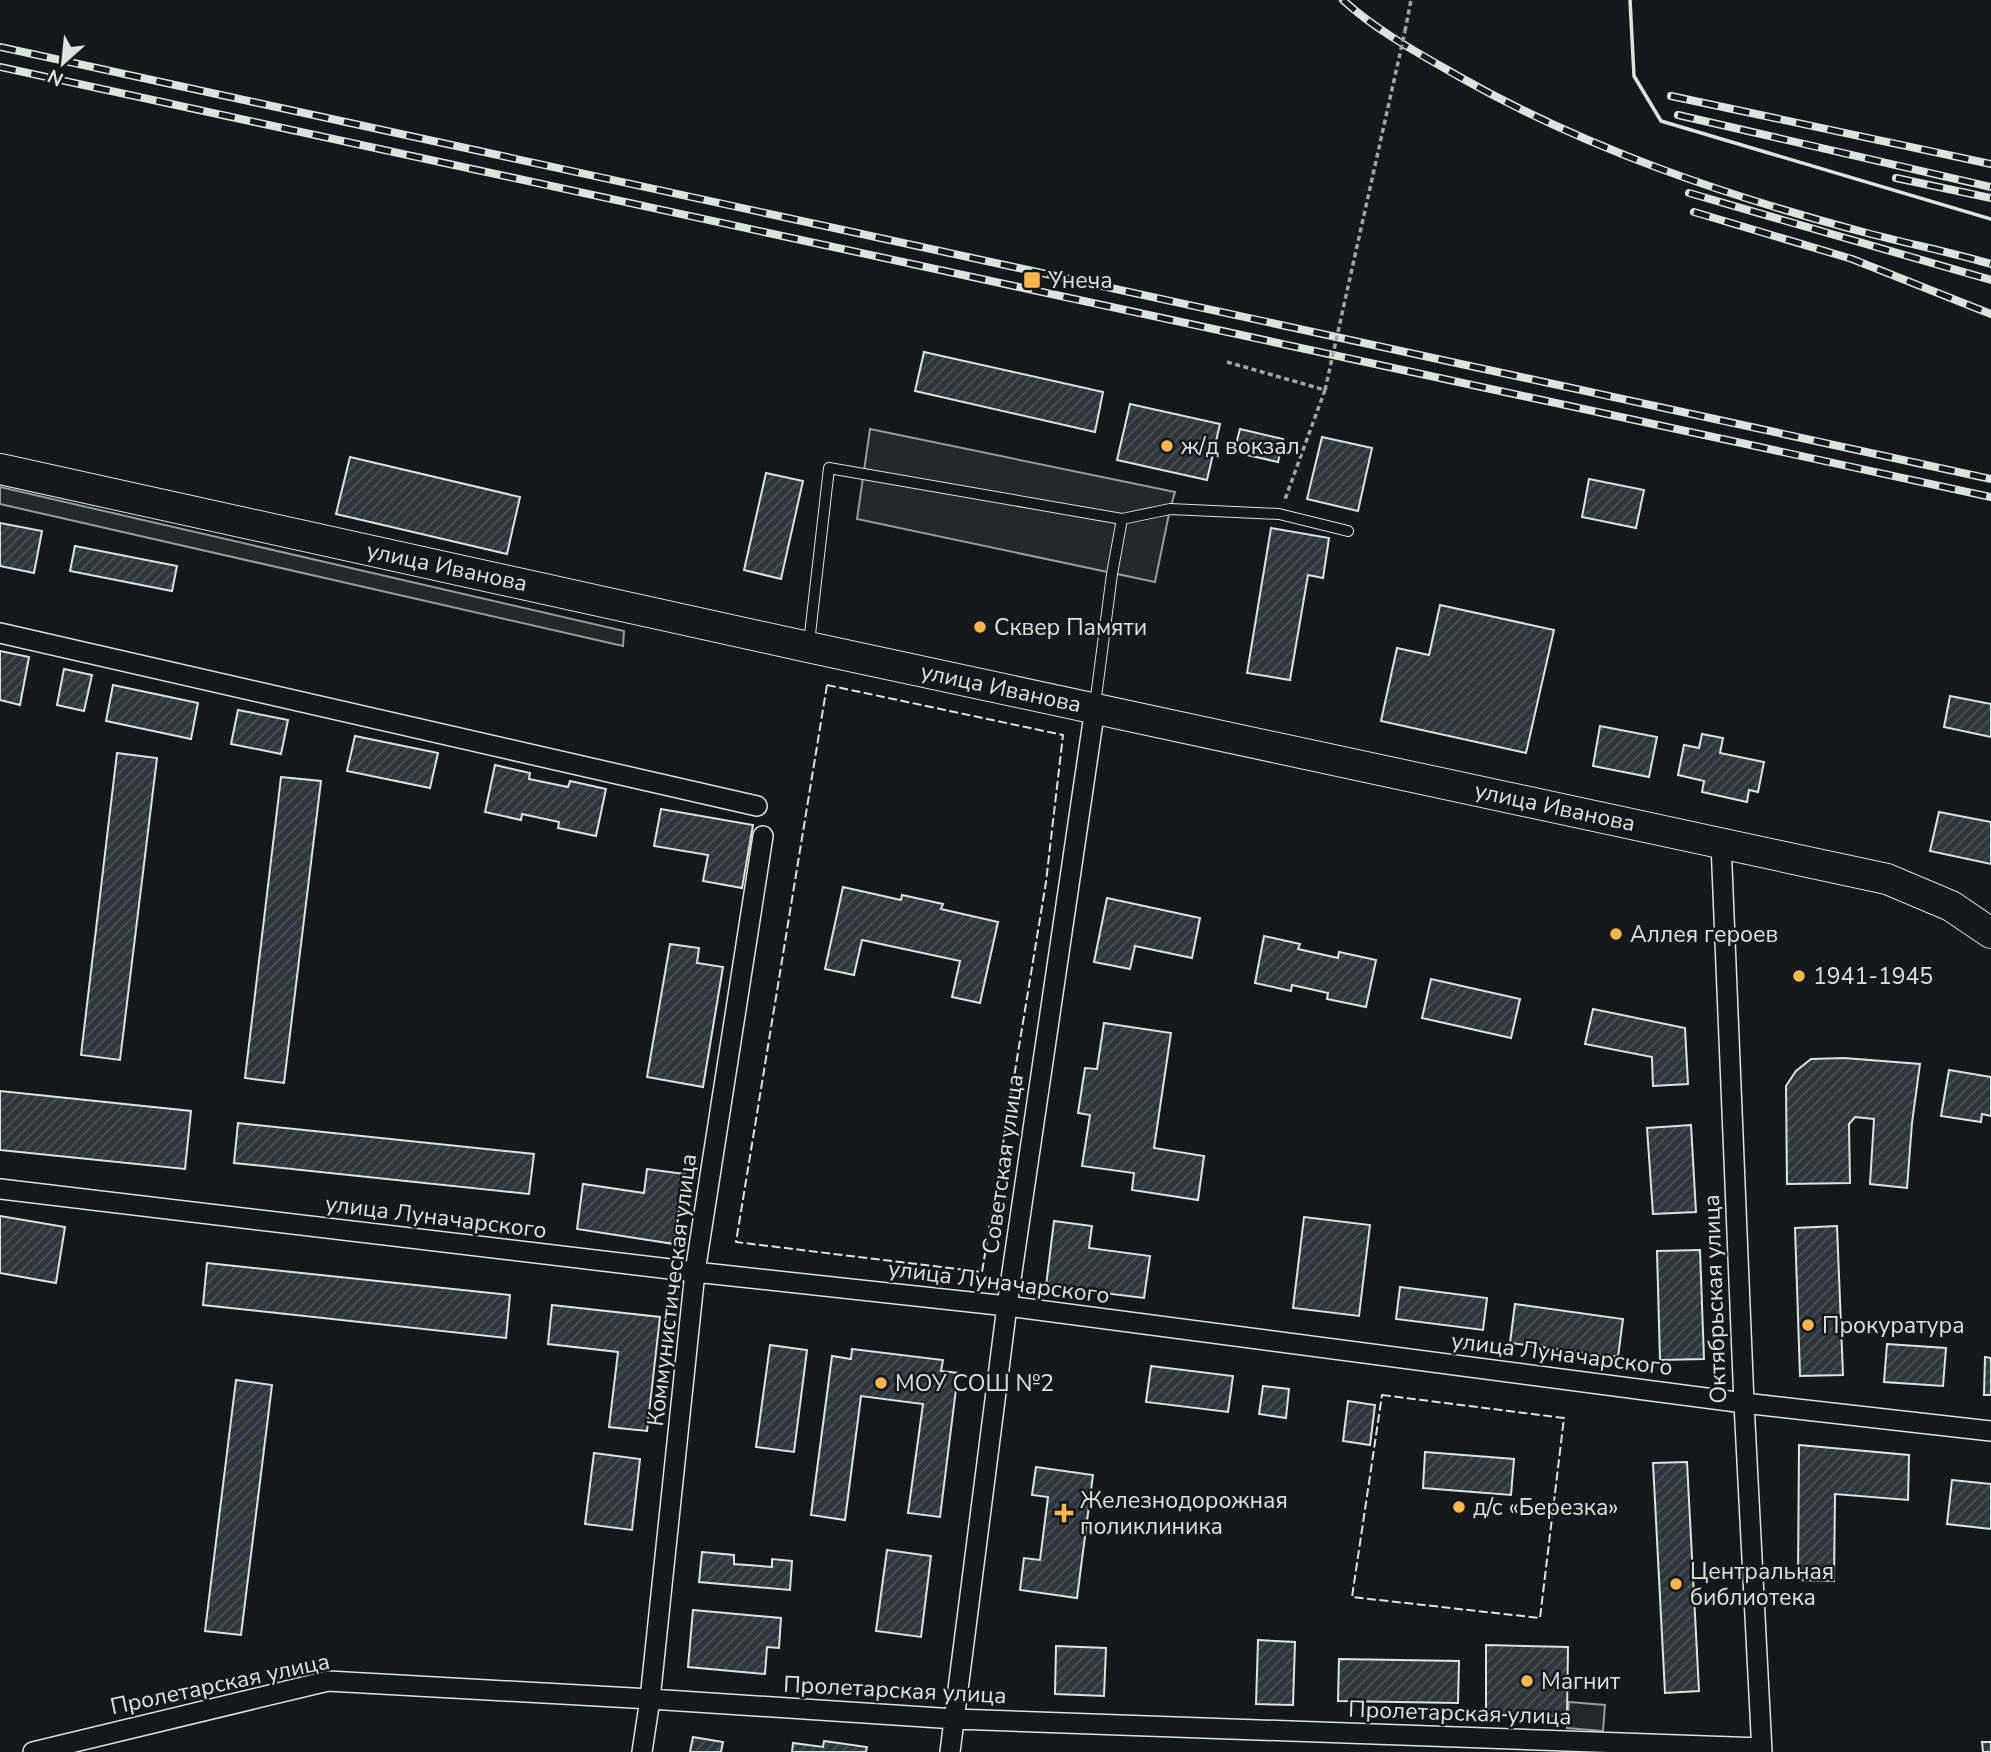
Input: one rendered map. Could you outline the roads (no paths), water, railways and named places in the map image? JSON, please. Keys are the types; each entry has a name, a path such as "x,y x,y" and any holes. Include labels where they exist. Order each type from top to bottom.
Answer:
{"main road":[{"name":"улица Иванова","path":"0,469 808,647 1887,879 1951,906 1991,933"}],"street":[{"path":"0,633 757,806"},
{"name":"Советская улица","path":"950,1752 1007,1306 1095,708"},
{"name":"Коммунистическая улица","path":"642,1752 650,1699 695,1272 763,836"},
{"name":"Октябрьская улица","path":"1721,843 1761,1750"},
{"name":"улица Луначарского","path":"0,1189 695,1272 1007,1306 1744,1403 1991,1431"},
{"name":"Пролетарская улица","path":"33,1752 328,1681 955,1719 1761,1750"}],"lane":[{"path":"808,647 829,468 1122,519 1170,509 1279,514 1348,531"},
{"path":"1095,708 1112,574 1122,519"}],"railway":[{"path":"1343,0 1384,32 1458,76 1506,102 1606,148 1709,186 1814,219 1991,264"},
{"path":"0,47 1991,479"},
{"path":"0,67 1991,497"},
{"path":"1671,96 1991,164"},
{"path":"1678,115 1991,187"},
{"path":"1896,178 1991,198"},
{"path":"1689,193 1991,280"},
{"path":"1694,212 1852,259 1991,314"}],"place":[{"name":"Унеча","path":"1032,280"},
{"name":"ж/д вокзал","path":"1167,446"},
{"name":"Сквер Памяти","path":"980,627"},
{"name":"Аллея героев","path":"1616,934"},
{"name":"1941-1945","path":"1799,976"},
{"name":"Прокуратура","path":"1808,1325"},
{"name":"МОУ СОШ №2","path":"881,1383"},
{"name":"д/с «Березка»","path":"1459,1507"},
{"name":"Железнодорожная поликлиника","path":"1064,1513"},
{"name":"Центральная библиотека","path":"1676,1584"},
{"name":"Магнит","path":"1527,1681"}]}
